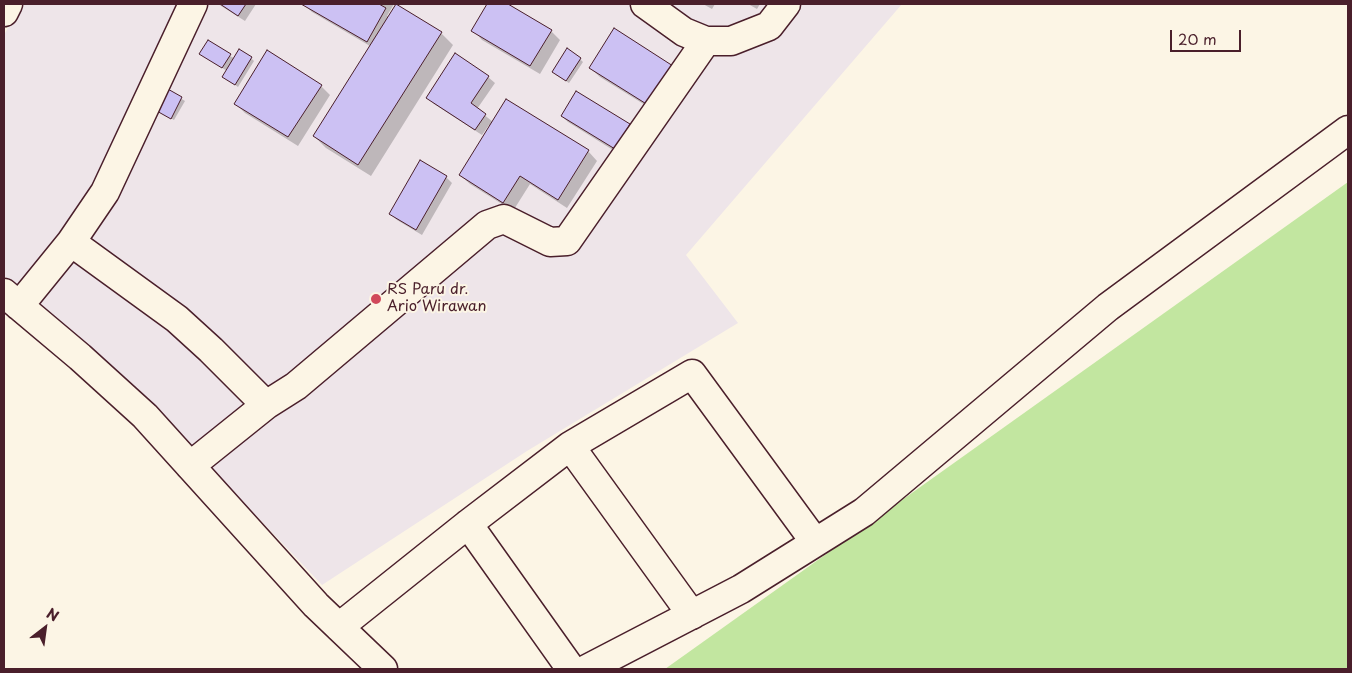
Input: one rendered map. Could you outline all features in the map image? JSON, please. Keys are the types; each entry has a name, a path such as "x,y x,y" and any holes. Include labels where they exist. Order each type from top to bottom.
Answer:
{"street":[{"path":"4,12 8,4"},
{"path":"193,4 104,192 71,242 11,300 80,357 145,416 316,605 383,669"},
{"path":"645,4 684,32 706,41 731,41 769,26 786,4"},
{"path":"190,466 266,406 296,386 487,225 504,219 550,242 567,241 706,41"},
{"path":"587,669 741,588 864,512 1108,308 1348,130"},
{"path":"71,242 177,319 211,350 266,406"},
{"path":"339,627 468,524 570,446 692,374 815,542"},
{"path":"570,446 692,614"},
{"path":"468,524 571,669"}],"shaded area":[{"name":"RS Paru dr. Ario Wirawan","path":"21,4 902,4 686,255 738,323 527,451 322,585 132,385 4,276 4,35"}],"green space":[{"path":"1348,182 1348,669 665,669"}],"building":[{"path":"220,4 246,4 238,16"},
{"path":"301,4 379,4 386,8 367,42"},
{"path":"396,4 442,32 358,165 313,136"},
{"path":"487,4 508,4 552,30 530,66 471,31"},
{"path":"614,28 673,66 648,105 589,68"},
{"path":"208,40 231,54 222,68 199,54"},
{"path":"567,48 581,58 566,81 552,72"},
{"path":"239,49 252,57 235,85 222,77"},
{"path":"267,50 322,85 288,137 234,104"},
{"path":"455,53 489,76 471,103 486,114 475,130 426,98"},
{"path":"166,88 182,97 171,119 155,110"},
{"path":"576,91 630,124 615,149 561,116"},
{"path":"506,99 589,150 558,200 520,176 503,203 459,175"},
{"path":"420,160 447,176 416,230 389,214"}],"place":[{"name":"RS Paru dr. Ario Wirawan","path":"376,299"}]}
